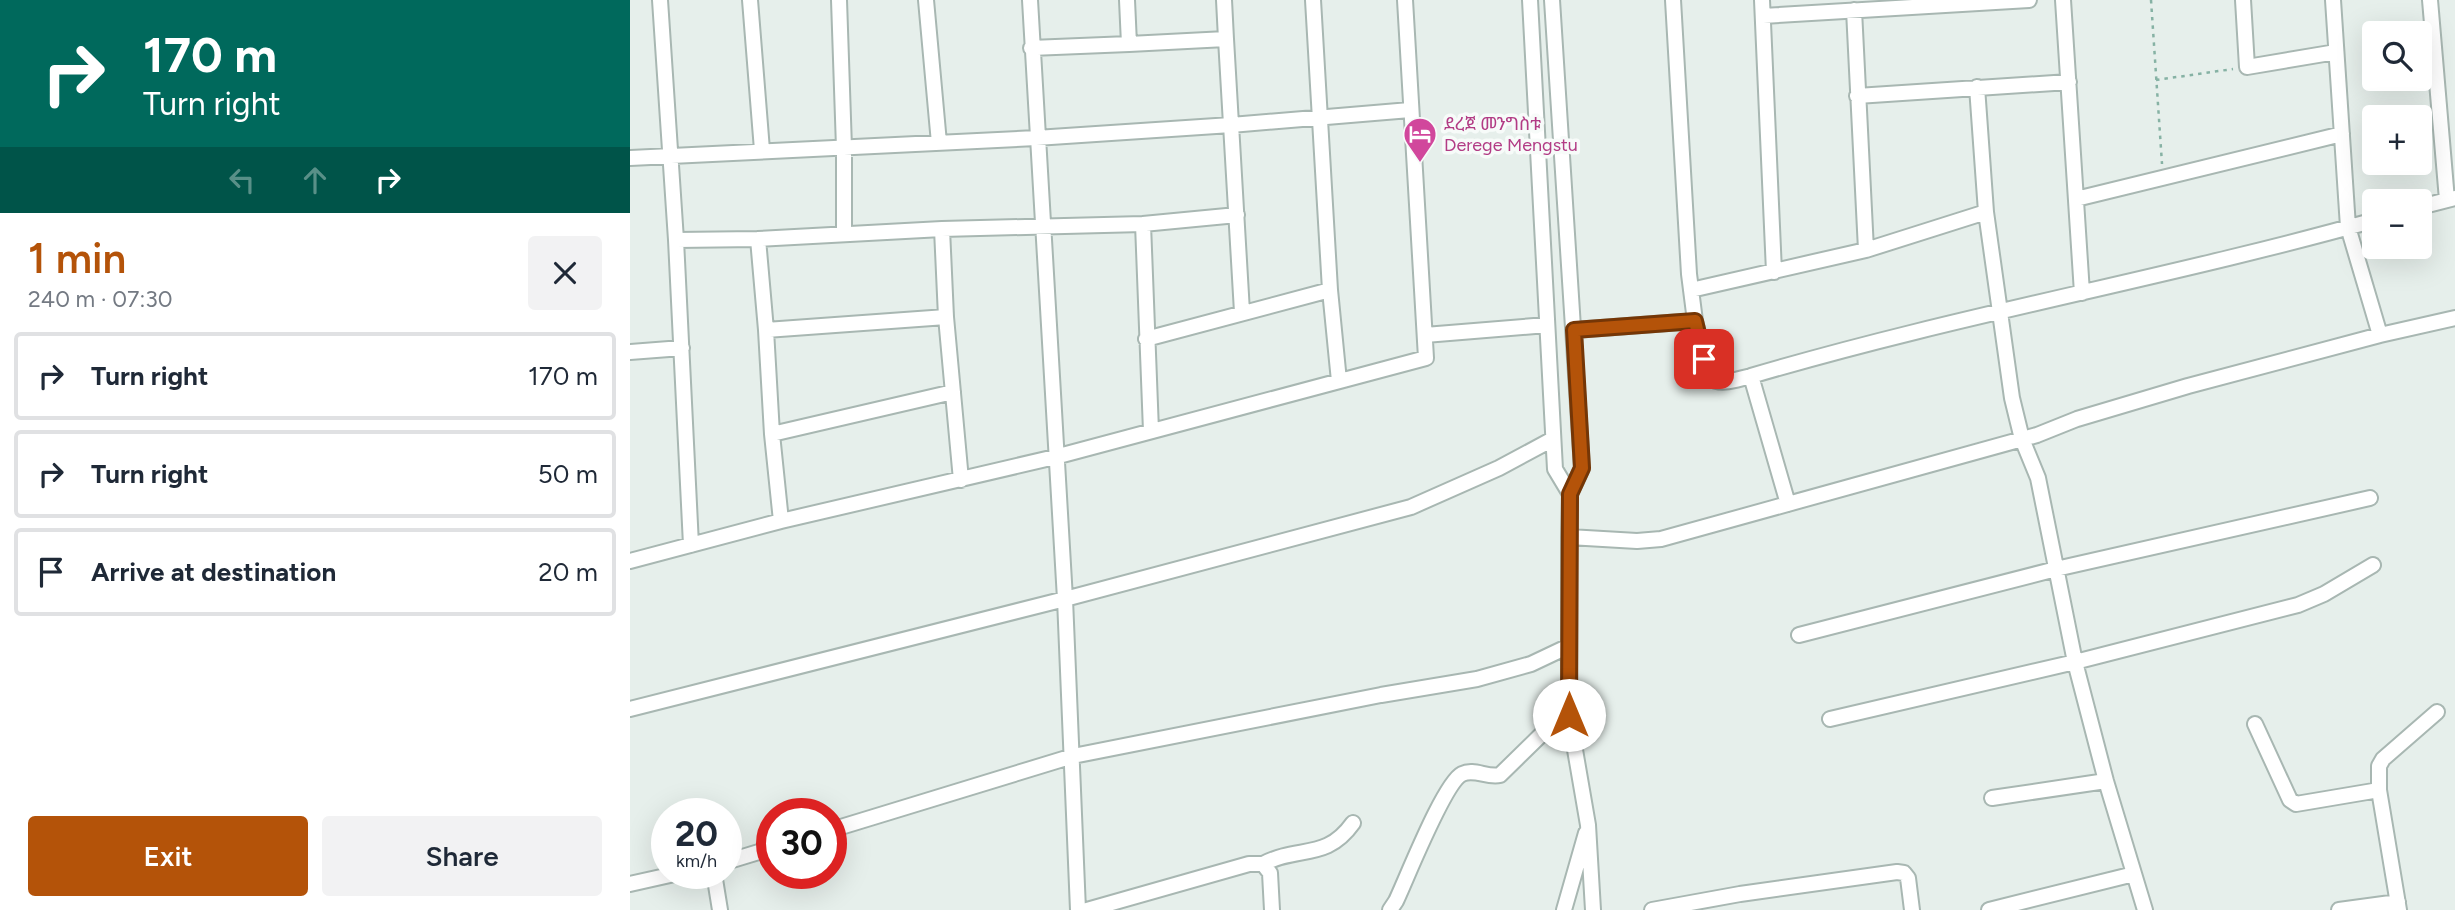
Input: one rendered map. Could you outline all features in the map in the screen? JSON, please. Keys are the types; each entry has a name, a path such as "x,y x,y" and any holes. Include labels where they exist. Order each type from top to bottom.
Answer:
{"street":[{"path":"660,0 676,240 691,545"},
{"path":"750,0 762,150"},
{"path":"839,0 844,234"},
{"path":"926,0 939,143"},
{"path":"1030,0 1065,599 1078,910"},
{"path":"1127,0 1129,44"},
{"path":"1224,0 1242,312"},
{"path":"1313,0 1330,290 1339,381"},
{"path":"630,561 781,521 1055,457 1426,358 1405,0"},
{"path":"1530,0 1555,469 1570,494"},
{"path":"1552,0 1582,468 1570,494 1569,715 1588,825 1593,910"},
{"path":"1673,0 1691,290 1695,321 1709,378 1715,382 1751,376 1999,311 2362,223"},
{"path":"1762,0 1774,272"},
{"path":"1763,16 1963,1 2029,0"},
{"path":"2063,0 2082,293"},
{"path":"2243,0 2247,67 2336,52"},
{"path":"2333,0 2348,227 2380,335"},
{"path":"2430,0 2451,199 2432,204"},
{"path":"1854,10 1866,250"},
{"path":"1031,48 1226,39"},
{"path":"1857,96 2068,82"},
{"path":"1977,87 1986,212 2012,398 2022,439 2038,478 2076,662 2106,781 2145,910"},
{"path":"630,158 1036,138 1410,110"},
{"path":"2076,199 2342,134"},
{"path":"1691,290 1866,250 1986,212"},
{"path":"676,240 1143,224 1237,215"},
{"path":"1143,224 1151,431"},
{"path":"942,229 946,317 961,480"},
{"path":"758,239 781,521"},
{"path":"1146,338 1330,290"},
{"path":"766,330 946,317"},
{"path":"1569,537 1661,540 2022,439 2077,419 2188,386 2455,318"},
{"path":"1574,330 1695,321"},
{"path":"1425,335 1547,325"},
{"path":"630,352 682,348"},
{"path":"1751,376 1788,504"},
{"path":"772,434 953,392"},
{"path":"630,709 1065,599 1411,507 1499,468 1553,439"},
{"path":"1799,635 2056,569 2370,498"},
{"path":"1830,719 2076,662 2298,604 2323,594 2373,565"},
{"path":"847,825 1073,756 1381,695 1477,679 1531,664 1569,646"},
{"path":"2339,910 2398,906 2379,790 2379,766 2383,759 2437,712"},
{"path":"1390,910 1454,779 1463,773 1474,772 1500,775 1545,731 1569,715"},
{"path":"2255,724 2290,800 2296,804 2379,790"},
{"path":"1993,798 2106,781"},
{"path":"1087,910 1249,864 1263,864 1294,852 1319,850 1343,836 1353,823"},
{"path":"1564,910 1574,866 1588,825"},
{"path":"1263,864 1270,873 1272,910"},
{"path":"1652,910 1740,894 1904,873 1908,878 1912,910"},
{"path":"1989,910 2134,874"},
{"path":"630,884 651,879"},
{"path":"717,889 720,910"},
{"path":"1740,894 1742,910"}],"path":[{"path":"2151,0 2163,177"},
{"path":"2157,80 2247,67"}],"place":[{"name":"ደረጀ መንግስቱ Derege Mengstu","path":"1420,164"}],"route":[{"path":"1569,715 1570,494 1582,468 1574,330 1695,321 1704,359"}]}
